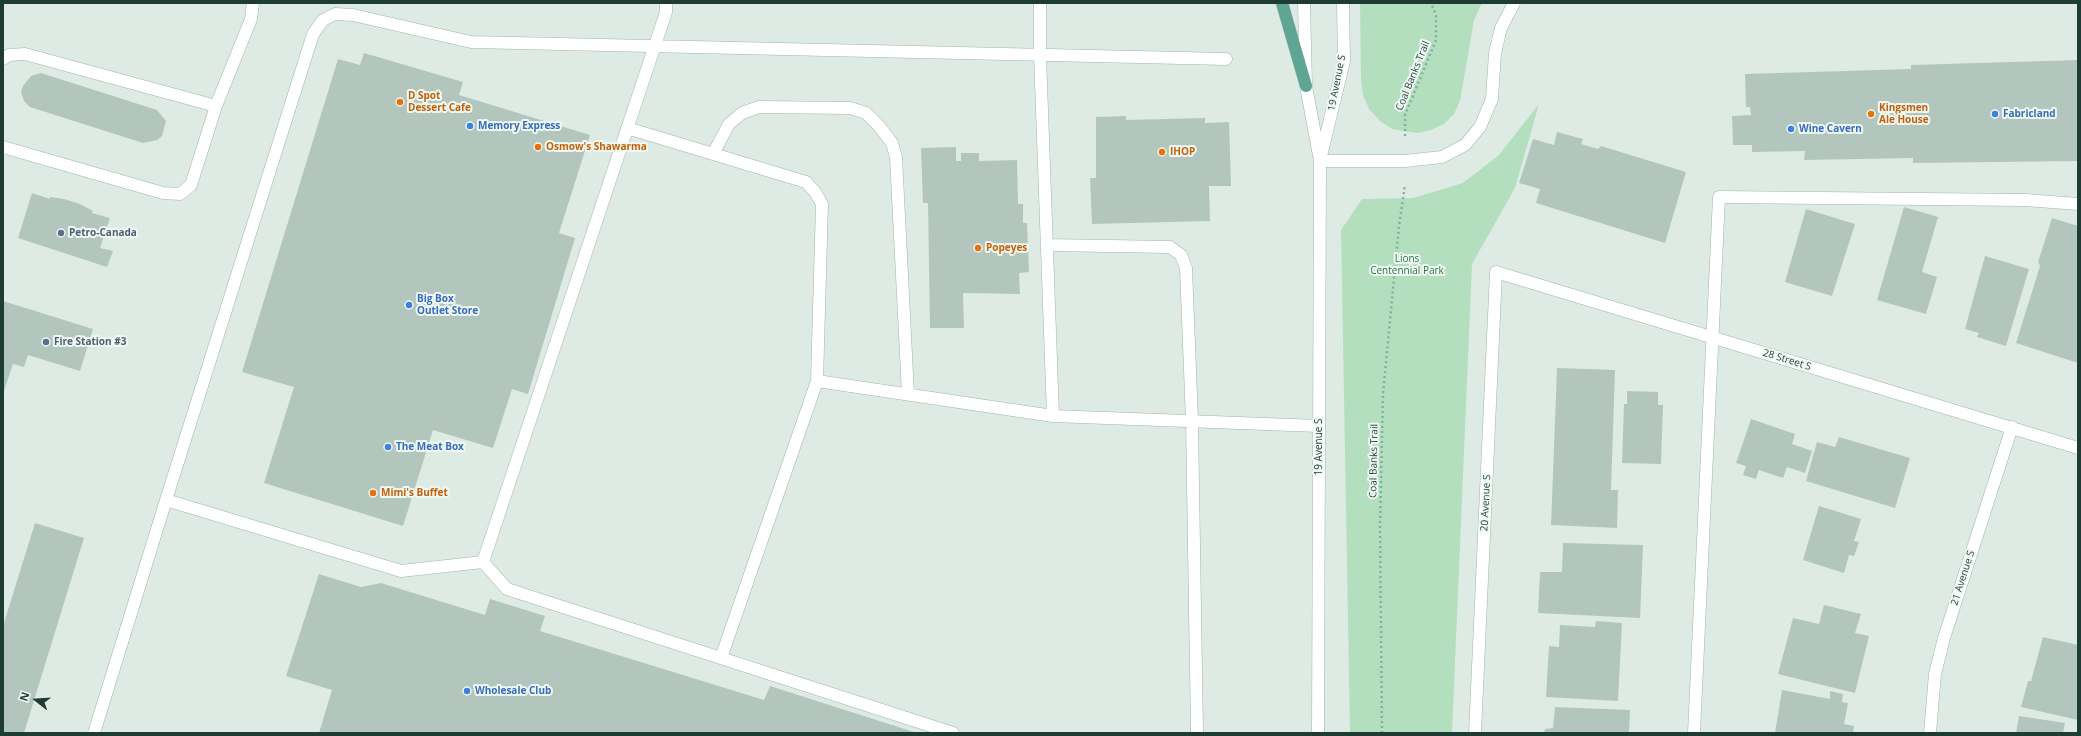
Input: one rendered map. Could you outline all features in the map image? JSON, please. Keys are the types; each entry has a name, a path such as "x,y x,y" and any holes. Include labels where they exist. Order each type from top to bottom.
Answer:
{"main road":[{"path":"1282,3 1306,86"}],"street":[{"path":"3,147 163,193 180,194 192,185 216,106 251,19 253,3"},
{"path":"483,562 666,12 666,3"},
{"path":"1040,3 1040,55 1053,416"},
{"name":"19 Avenue S","path":"1304,3 1306,86 1320,161 1318,733"},
{"name":"19 Avenue S","path":"1320,161 1344,61 1343,3"},
{"path":"1320,161 1405,161 1442,157 1465,145 1480,127 1492,99 1495,53 1501,28 1514,3"},
{"path":"94,733 166,500 314,34 323,20 335,14 353,15 471,42 1226,59"},
{"path":"3,59 9,55 25,54 216,106"},
{"path":"713,154 729,124 742,113 759,107 850,108 866,113 879,126 892,143 896,157 908,394"},
{"path":"627,128 806,182 816,192 822,204 817,381 721,658"},
{"path":"1694,733 1719,197 2025,200 2078,204"},
{"path":"1047,245 1170,247 1181,255 1186,268 1192,421 1197,733"},
{"name":"28 Street S","path":"1496,272 2078,448"},
{"name":"20 Avenue S","path":"1475,733 1496,272"},
{"path":"817,381 1053,416 1319,426"},
{"name":"21 Avenue S","path":"1930,733 1935,674 1944,638 2012,427"},
{"path":"166,500 401,571 483,562"},
{"path":"483,562 507,589 953,733"}],"path":[{"name":"Coal Banks Trail","path":"1405,132 1405,114 1436,40 1436,15 1431,3"},
{"name":"Coal Banks Trail","path":"1382,733 1380,527 1384,394 1399,226 1404,190"}],"green space":[{"path":"1360,3 1482,3 1474,20 1460,101 1454,114 1444,124 1431,130 1417,133 1392,129 1380,121 1369,109 1363,95 1361,80"},
{"name":"Lions Centennial Park","path":"1539,104 1515,188 1472,264 1452,733 1350,733 1341,230 1362,199 1413,198 1463,183 1499,155"}],"building":[{"name":"Big Box Outlet Store","path":"364,53 463,82 459,95 590,135 559,233 575,238 528,394 512,389 493,448 433,430 403,526 264,483 294,387 242,372 338,59 360,65"},
{"path":"2078,60 2078,161 1913,163 1913,158 1804,160 1805,151 1752,152 1752,145 1733,145 1732,116 1751,115 1750,107 1746,107 1745,74 1911,69 1911,65"},
{"path":"41,73 157,110 166,121 162,136 157,140 143,143 30,107 24,101 21,92 23,86 31,76"},
{"name":"IHOP","path":"1126,116 1126,120 1205,118 1205,123 1229,122 1231,186 1209,186 1210,221 1092,224 1090,178 1096,178 1096,117"},
{"path":"1557,132 1583,139 1581,144 1598,149 1601,146 1686,172 1665,243 1536,203 1540,189 1519,183 1533,139 1554,145"},
{"name":"Popeyes","path":"956,147 956,161 961,161 961,153 979,153 979,161 1017,160 1018,204 1023,204 1023,223 1027,223 1029,272 1019,273 1020,294 963,293 964,328 930,328 928,203 923,203 921,148"},
{"path":"32,193 50,199 50,197 64,199 80,204 93,211 92,213 110,218 100,248 113,251 107,267 18,238"},
{"path":"1904,207 1938,217 1922,272 1937,277 1926,314 1877,300"},
{"path":"1806,209 1855,224 1832,296 1785,282"},
{"path":"2052,218 2078,226 2078,363 2016,343 2040,266 2038,262"},
{"path":"1985,256 2029,269 2006,346 1977,337 1979,333 1965,329"},
{"name":"Fire Station #3","path":"3,301 93,329 80,371 28,355 24,367 13,364 3,394"},
{"path":"1557,368 1615,370 1611,490 1618,490 1617,528 1551,525"},
{"path":"1627,391 1658,392 1658,405 1663,405 1661,464 1622,463 1624,404 1627,404"},
{"path":"1751,419 1795,434 1792,444 1812,451 1805,473 1787,467 1783,478 1759,470 1756,479 1743,475 1746,466 1736,463"},
{"path":"1839,437 1910,458 1895,508 1806,481 1817,442 1835,447"},
{"path":"1819,506 1861,519 1854,541 1859,542 1854,556 1849,555 1844,573 1803,560"},
{"path":"35,523 84,538 24,733 3,733 3,626"},
{"path":"1563,543 1643,545 1640,618 1538,613 1540,572 1562,572"},
{"path":"319,574 361,587 381,583 485,615 490,599 545,616 540,631 764,700 770,686 917,733 319,733 332,690 286,676"},
{"path":"1824,605 1861,614 1855,633 1869,636 1855,693 1778,674 1793,618 1819,624"},
{"path":"1596,621 1622,623 1618,701 1546,697 1549,646 1559,647 1560,625 1595,627"},
{"path":"2043,637 2078,645 2078,720 2021,707 2028,681 2031,681"},
{"path":"1782,690 1830,699 1830,691 1843,694 1842,702 1848,703 1844,724 1854,726 1853,733 1775,733"},
{"path":"1555,707 1630,710 1629,733 1544,733 1545,729 1553,728"},
{"path":"2019,716 2065,723 2063,733 2016,733"}],"place":[{"name":"D Spot Dessert Cafe","path":"400,102"},
{"name":"Kingsmen Ale House","path":"1871,114"},
{"name":"Fabricland","path":"1995,114"},
{"name":"Memory Express","path":"470,126"},
{"name":"Wine Cavern","path":"1791,129"},
{"name":"Osmow's Shawarma","path":"538,147"},
{"name":"IHOP","path":"1162,152"},
{"name":"Petro-Canada","path":"61,233"},
{"name":"Popeyes","path":"978,248"},
{"name":"Big Box Outlet Store","path":"409,305"},
{"name":"Fire Station #3","path":"46,342"},
{"name":"The Meat Box","path":"388,447"},
{"name":"Mimi's Buffet","path":"373,493"},
{"name":"Wholesale Club","path":"467,691"}]}
